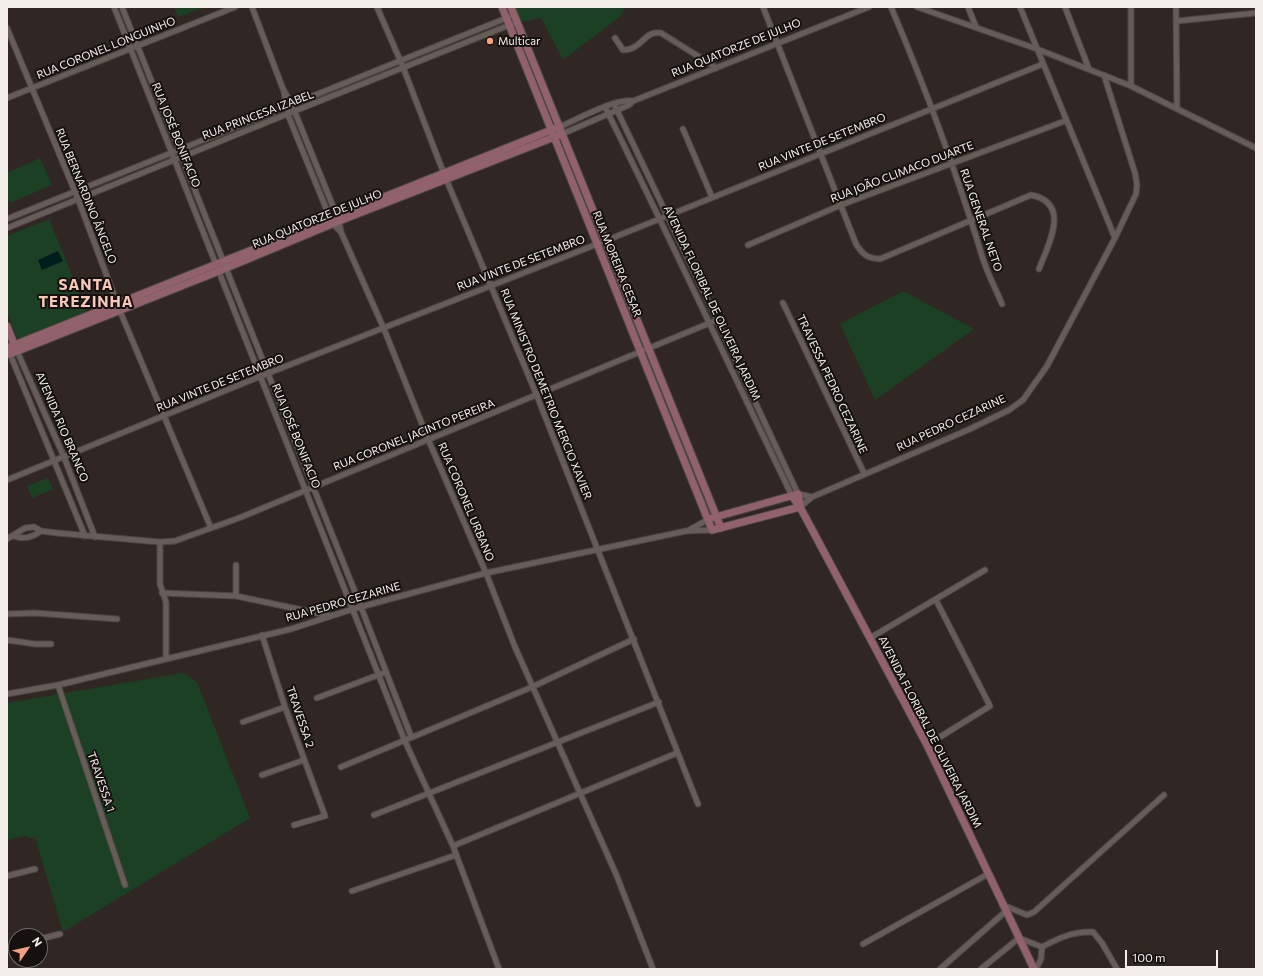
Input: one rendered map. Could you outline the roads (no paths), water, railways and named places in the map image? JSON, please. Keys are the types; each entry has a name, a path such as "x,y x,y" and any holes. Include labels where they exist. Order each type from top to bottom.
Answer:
{"street":[{"name":"RUA JOSÉ BONIFACIO","path":"114,7 174,156 313,486 411,736"},
{"name":"RUA JOSÉ BONIFACIO","path":"122,7 180,154 261,376 404,739 453,846 499,969"},
{"name":"RUA CORONEL LONGUINHO","path":"7,98 235,7"},
{"name":"RUA CORONEL URBANO","path":"252,7 283,90 295,112 334,219"},
{"name":"RUA MINISTRO DEMETRIO MERCIO XAVIER","path":"377,7 401,62 445,176 537,396 698,804"},
{"name":"RUA MOREIRA CESAR","path":"502,7 598,244 640,354 709,519 712,530"},
{"name":"RUA MOREIRA CESAR","path":"511,7 721,528"},
{"path":"763,7 821,152 840,205 856,244 862,254 868,258 880,258 1031,195 1040,197 1052,209 1056,225 1039,269"},
{"name":"RUA QUATORZE DE JULHO","path":"561,130 577,119 605,107 626,100 633,101 869,7"},
{"name":"RUA GENERAL NETO","path":"892,7 971,219 983,259 1002,304"},
{"path":"917,7 1037,49 1131,86 1256,148"},
{"path":"968,7 976,27"},
{"path":"1020,7 1065,121 1115,238"},
{"path":"1065,7 1089,69"},
{"path":"1131,7 1131,86"},
{"path":"1176,7 1177,109"},
{"path":"1176,21 1256,13"},
{"name":"RUA PRINCESA IZABEL","path":"180,154 292,105 516,19"},
{"name":"RUA PRINCESA IZABEL","path":"7,219 75,192 288,115 508,21"},
{"name":"RUA BERNARDINO ÂNGELO","path":"7,28 78,199 120,311 211,528"},
{"path":"615,38 623,50 629,50 636,47 649,34 655,32 660,33 717,68"},
{"name":"RUA VINTE DE SETEMBRO","path":"7,480 261,376 598,244 821,152 1043,64"},
{"name":"RUA PEDRO CEZARINE","path":"686,531 709,519 753,506 795,495 812,496 970,429 1009,410 1023,400 1047,366 1115,238 1136,194 1137,185 1135,173 1104,75"},
{"name":"RUA CORONEL URBANO","path":"283,90 288,115 384,329 428,439 486,573 532,687 616,874 653,969"},
{"name":"RUA QUATORZE DE JULHO","path":"53,333 80,327 120,311 188,283 221,266 275,243 552,133 579,126 629,106 633,101"},
{"name":"AVENIDA FLORIBAL DE OLIVEIRA JARDIM","path":"614,104 717,320 800,507 926,745 1005,912 1035,969"},
{"name":"AVENIDA FLORIBAL DE OLIVEIRA JARDIM","path":"605,107 690,280 709,324 795,495"},
{"path":"577,119 579,126"},
{"name":"RUA JOÃO CLIMACO DUARTE","path":"748,246 840,205 1065,121"},
{"path":"683,129 712,197"},
{"name":"RUA PRINCESA IZABEL","path":"7,228 78,199 174,156"},
{"path":"634,166 642,163"},
{"name":"RUA QUATORZE DE JULHO","path":"10,350 53,333 78,319 117,302 186,276 221,266"},
{"path":"186,276 188,283"},
{"path":"690,280 697,277"},
{"path":"149,290 152,298"},
{"name":"TRAVESSA PEDRO CEZARINE","path":"783,303 864,473"},
{"path":"78,319 80,327"},
{"name":"RUA CORONEL JACINTO PEREIRA","path":"7,539 25,528 34,527 41,531 95,537 160,542 175,541 239,518 313,486 640,354 717,320"},
{"name":"AVENIDA RIO BRANCO","path":"7,326 10,350 85,536"},
{"name":"AVENIDA RIO BRANCO","path":"10,350 64,457 95,537"},
{"path":"800,507 812,496"},
{"path":"753,506 757,518"},
{"name":"RUA PEDRO CEZARINE","path":"7,694 58,685 291,629 353,609 486,573 598,548 686,531 712,530 800,507"},
{"name":"RUA CORONEL JACINTO PEREIRA","path":"14,536 20,539 28,538 41,531"},
{"path":"160,542 160,584 166,602 166,659"},
{"path":"236,565 236,596"},
{"path":"870,638 985,570"},
{"path":"162,593 236,596 331,616"},
{"path":"926,745 990,706 936,600"},
{"path":"7,614 36,613 117,619"},
{"name":"TRAVESSA 2","path":"262,635 285,707 324,816 294,825"},
{"path":"341,767 411,736 532,687 634,639"},
{"path":"7,640 35,644 52,644"},
{"path":"317,698 386,672"},
{"name":"TRAVESSA 1","path":"58,685 125,885"},
{"path":"388,699 396,696"},
{"path":"374,815 659,702"},
{"path":"243,722 285,707"},
{"path":"453,846 677,753"},
{"path":"262,775 304,760"},
{"path":"1002,904 1027,915 1034,912 1164,795"},
{"path":"352,891 456,855"},
{"path":"7,876 35,869"},
{"path":"863,944 988,874"},
{"path":"940,969 1005,912"},
{"path":"981,969 1019,938 1042,947 1065,935 1080,932 1093,932 1102,943 1117,969"},
{"path":"48,937 60,934"},
{"path":"1035,969 1041,959 1042,947"}],"water":[{"path":"58,251 63,261 42,270 38,260"}],"place":[{"name":"Multicar","path":"490,41"}],"district":[{"name":"SANTA TEREZINHA","path":"86,294"}]}
